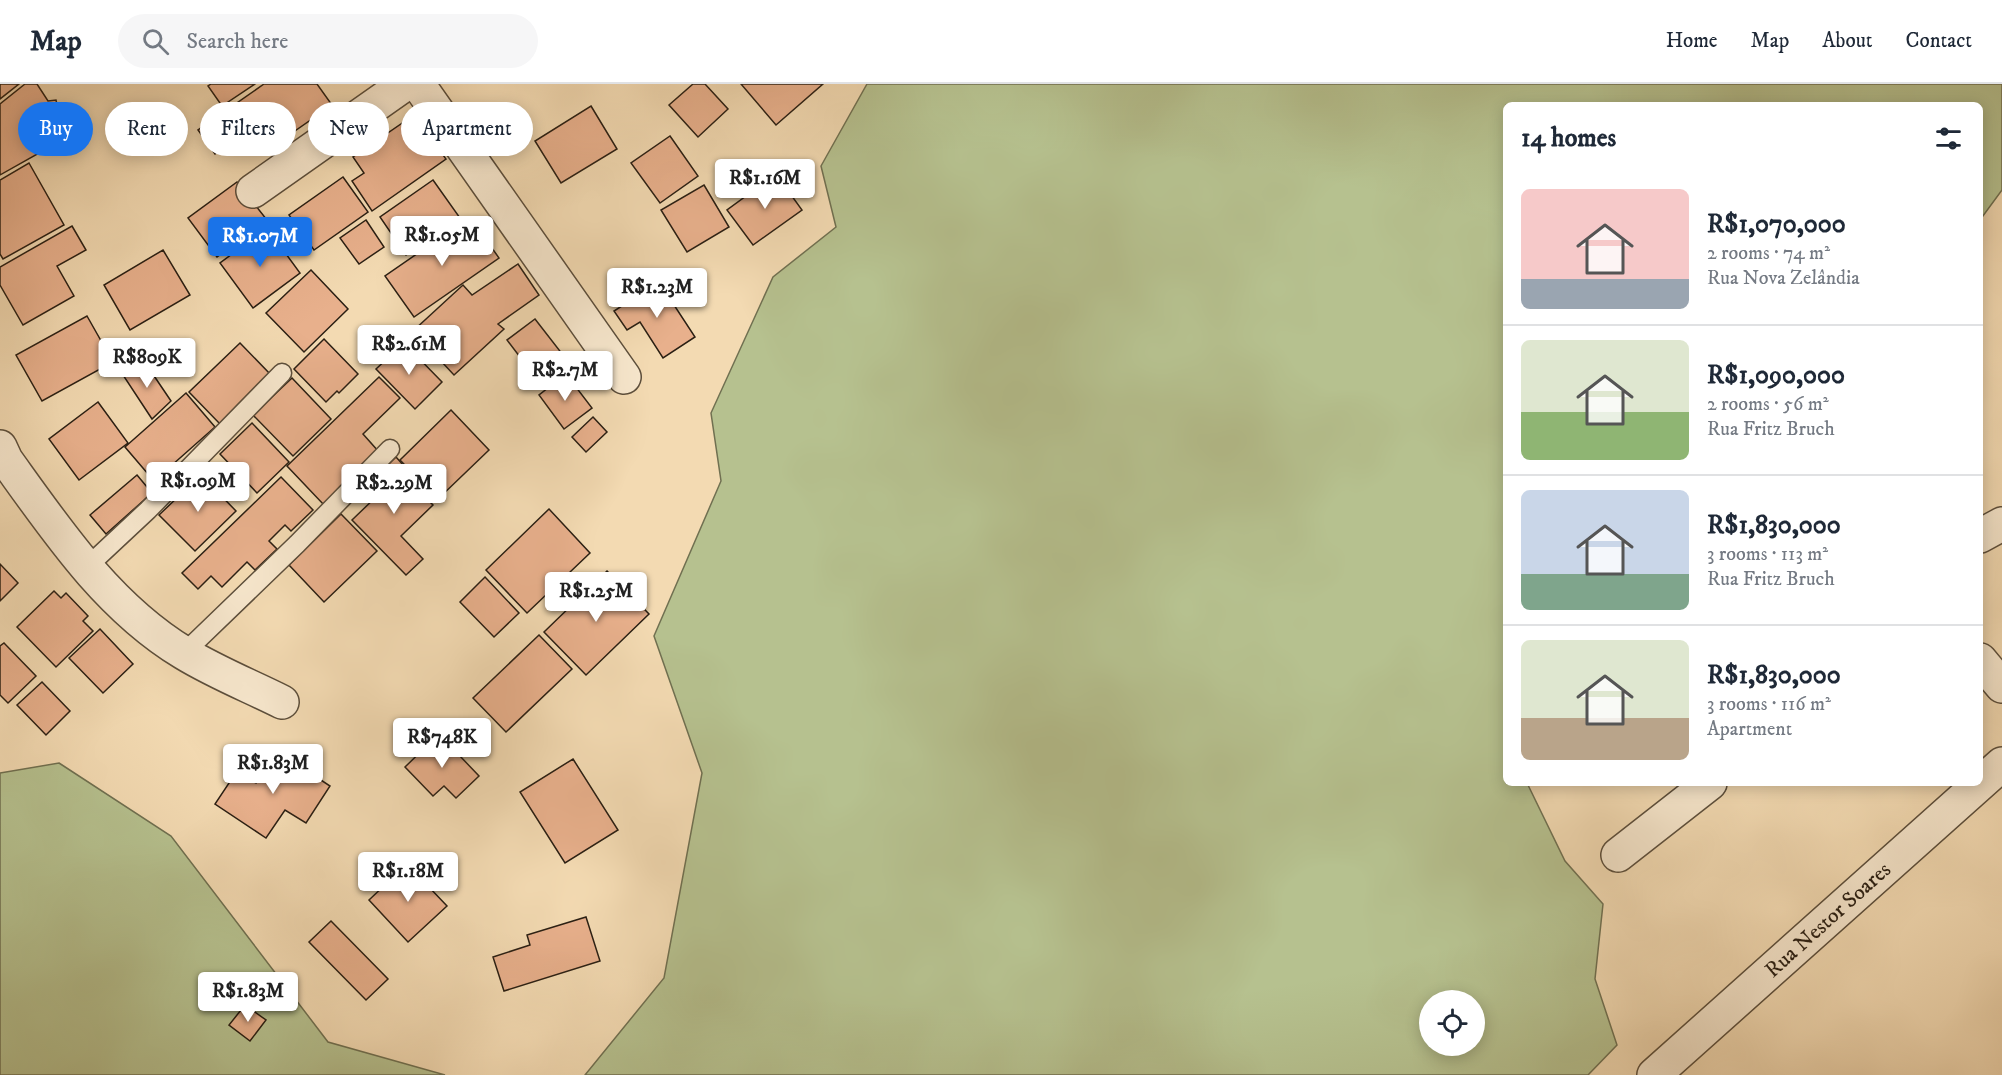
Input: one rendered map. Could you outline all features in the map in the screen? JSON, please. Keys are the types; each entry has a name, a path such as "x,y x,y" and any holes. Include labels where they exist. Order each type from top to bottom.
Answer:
{"street":[{"path":"253,191 405,84"},
{"path":"418,84 624,377"},
{"path":"0,447 6,460 43,511 117,601 184,653 282,702"},
{"path":"1983,534 2002,524"},
{"path":"1983,664 2002,686"},
{"name":"Rua Nestor Soares","path":"1983,781 2002,764"},
{"path":"1618,855 1706,786"},
{"name":"Rua Nestor Soares","path":"1654,1075 1977,786"}],"lane":[{"path":"87,567 165,494 282,373"},
{"path":"184,653 297,544 390,449"}],"green space":[{"path":"867,84 2002,84 2002,190 1983,216 1983,102 1503,102 1503,786 1528,786 1565,861 1603,904 1595,979 1617,1045 1588,1075 585,1075 664,978 702,773 654,636 721,481 711,413 773,277 836,227 821,166"},
{"path":"59,763 171,836 328,1042 445,1075 0,1075 0,773"}],"building":[{"path":"0,84 19,84 0,99"},
{"path":"25,84 37,84 48,101 56,100 56,102 18,102 18,156 34,156 0,175 0,104"},
{"path":"211,84 255,84 228,102 219,102 208,86"},
{"path":"264,84 317,84 330,102 308,102 308,122 296,130 296,102 238,102"},
{"path":"693,84 705,84 728,109 698,137 669,105"},
{"path":"741,84 823,84 776,125"},
{"path":"591,106 617,149 561,183 535,141"},
{"path":"401,124 401,156 444,156 446,159 372,211 352,181 364,173 353,157 389,156 389,132"},
{"path":"670,136 698,176 660,203 631,163"},
{"path":"29,163 64,225 3,259 0,254 0,180"},
{"path":"776,174 802,210 753,245 727,210"},
{"path":"343,177 368,212 314,250 289,215"},
{"path":"433,180 460,218 406,255 380,217"},
{"path":"237,182 267,220 217,257 188,218"},
{"path":"704,185 729,227 687,252 661,210"},
{"path":"470,217 499,258 414,317 385,276"},
{"path":"366,220 384,247 359,264 340,238"},
{"path":"72,226 86,250 57,266 74,296 23,325 0,285 0,267"},
{"path":"267,228 300,273 253,308 220,263"},
{"path":"163,250 190,295 130,330 104,285"},
{"path":"518,264 539,295 498,324 504,329 454,375 413,331 463,285 472,295"},
{"path":"311,270 348,309 304,352 266,313"},
{"path":"659,282 695,337 663,358 640,322 627,330 614,311"},
{"path":"87,316 113,362 42,401 16,355"},
{"path":"535,319 570,364 542,386 507,340"},
{"path":"324,339 358,374 326,402 294,369"},
{"path":"240,343 271,375 220,424 189,392"},
{"path":"404,343 442,382 415,409 376,369"},
{"path":"144,361 171,401 152,419 123,375"},
{"path":"566,374 592,408 564,429 539,395"},
{"path":"379,377 400,398 363,434 379,452 324,505 287,466"},
{"path":"292,378 331,419 293,456 253,415"},
{"path":"186,393 215,427 154,481 125,447"},
{"path":"98,402 128,443 79,480 49,439"},
{"path":"451,410 489,450 438,499 400,460"},
{"path":"593,417 607,432 586,452 572,437"},
{"path":"252,423 289,462 257,493 220,454"},
{"path":"396,457 412,475 407,479 433,505 401,536 423,559 406,575 352,520 379,494 369,483"},
{"path":"137,475 152,493 106,534 90,515"},
{"path":"201,475 236,511 195,551 159,515"},
{"path":"281,477 313,510 291,531 285,525 269,541 277,549 255,570 247,562 222,587 211,576 198,589 182,573"},
{"path":"549,509 590,553 527,613 486,570"},
{"path":"341,514 377,551 324,602 289,565"},
{"path":"0,564 18,583 0,601"},
{"path":"607,571 649,614 586,675 544,632"},
{"path":"485,577 519,613 494,637 460,602"},
{"path":"54,591 61,598 66,593 88,616 83,621 93,631 56,667 17,627"},
{"path":"100,629 133,664 103,693 69,658"},
{"path":"539,635 572,669 506,732 473,698"},
{"path":"4,643 36,676 8,703 0,695 0,646"},
{"path":"42,682 70,711 46,735 17,705"},
{"path":"439,734 479,776 456,798 444,786 433,796 405,767"},
{"path":"277,751 330,786 306,823 285,810 266,838 215,804 237,771 256,783"},
{"path":"573,759 618,830 565,863 520,792"},
{"path":"407,864 447,906 408,942 369,900"},
{"path":"586,917 600,961 504,991 493,957 530,945 527,935"},
{"path":"331,921 388,979 366,1000 309,942"},
{"path":"245,1005 266,1020 250,1041 229,1025"}]}
